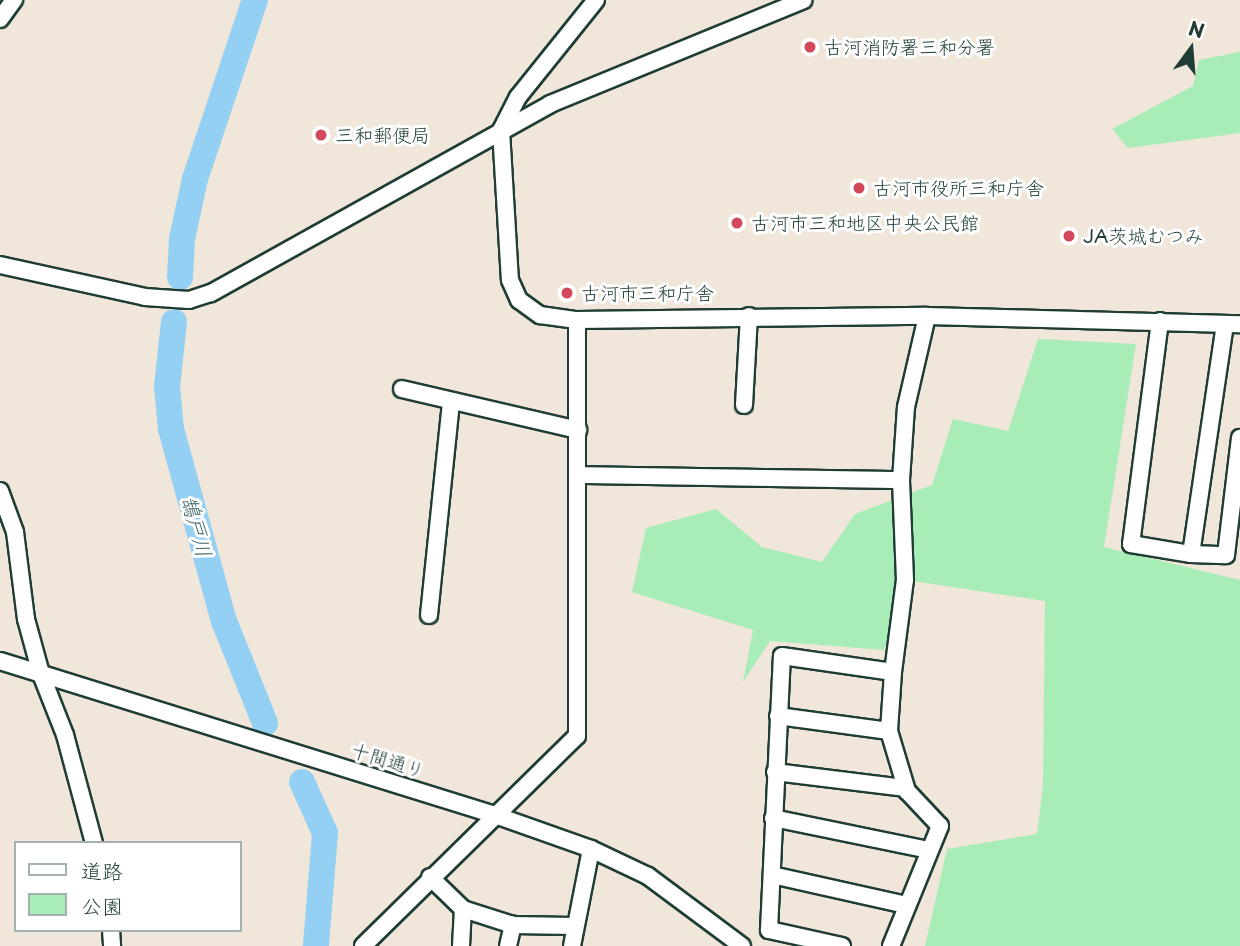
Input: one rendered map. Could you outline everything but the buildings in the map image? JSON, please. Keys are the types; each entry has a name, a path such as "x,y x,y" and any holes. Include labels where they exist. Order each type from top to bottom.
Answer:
{"street":[{"path":"0,19 14,0"},
{"path":"597,0 518,97 501,130 500,171 513,289 519,300 540,315 577,320 927,316 1233,324 1191,554"},
{"path":"0,265 145,297 189,299 237,281 501,130 562,99 803,0"},
{"path":"744,405 749,316"},
{"path":"891,946 940,826 906,788 889,731 893,673 905,580 901,480 906,407 927,316"},
{"path":"363,946 430,877 577,736 577,320"},
{"path":"1160,321 1131,544 1191,554 1226,555 1240,438"},
{"path":"402,389 578,430"},
{"path":"429,615 451,401"},
{"path":"578,475 901,480"},
{"path":"0,491 15,532 20,595 41,674 65,735 93,841"},
{"path":"842,946 769,930 782,656 893,673"},
{"name":"十間通り","path":"0,661 495,815 591,849 648,876 742,946"},
{"path":"778,716 889,731"},
{"path":"775,772 906,788"},
{"path":"773,818 929,850"},
{"path":"572,946 573,926 591,849"},
{"path":"772,875 906,905"},
{"path":"430,877 463,909 513,925 573,926"},
{"path":"461,946 463,909"},
{"path":"509,946 513,925"}],"green space":[{"path":"1240,52 1240,133 1128,148 1112,129 1193,86 1199,60"},
{"path":"1038,339 1136,344 1104,547 1240,580 1240,946 925,946 947,849 1037,834 1043,785 1045,601 906,580 884,650 770,641 743,682 753,630 632,592 646,528 716,509 762,547 822,562 855,514 932,485 953,419 1008,431"}],"waterway":[{"name":"鵠戸川","path":"180,277 182,239 195,179 255,0"},
{"name":"鵠戸川","path":"174,322 167,386 171,429 224,621 265,723"},
{"name":"鵠戸川","path":"302,782 325,833 316,946"}],"place":[{"name":"古河消防署三和分署","path":"810,47"},
{"name":"三和郵便局","path":"321,135"},
{"name":"古河市役所三和庁舎","path":"859,188"},
{"name":"古河市三和地区中央公民館","path":"737,223"},
{"name":"JA茨城むつみ","path":"1069,236"},
{"name":"古河市三和庁舎","path":"567,293"}]}
